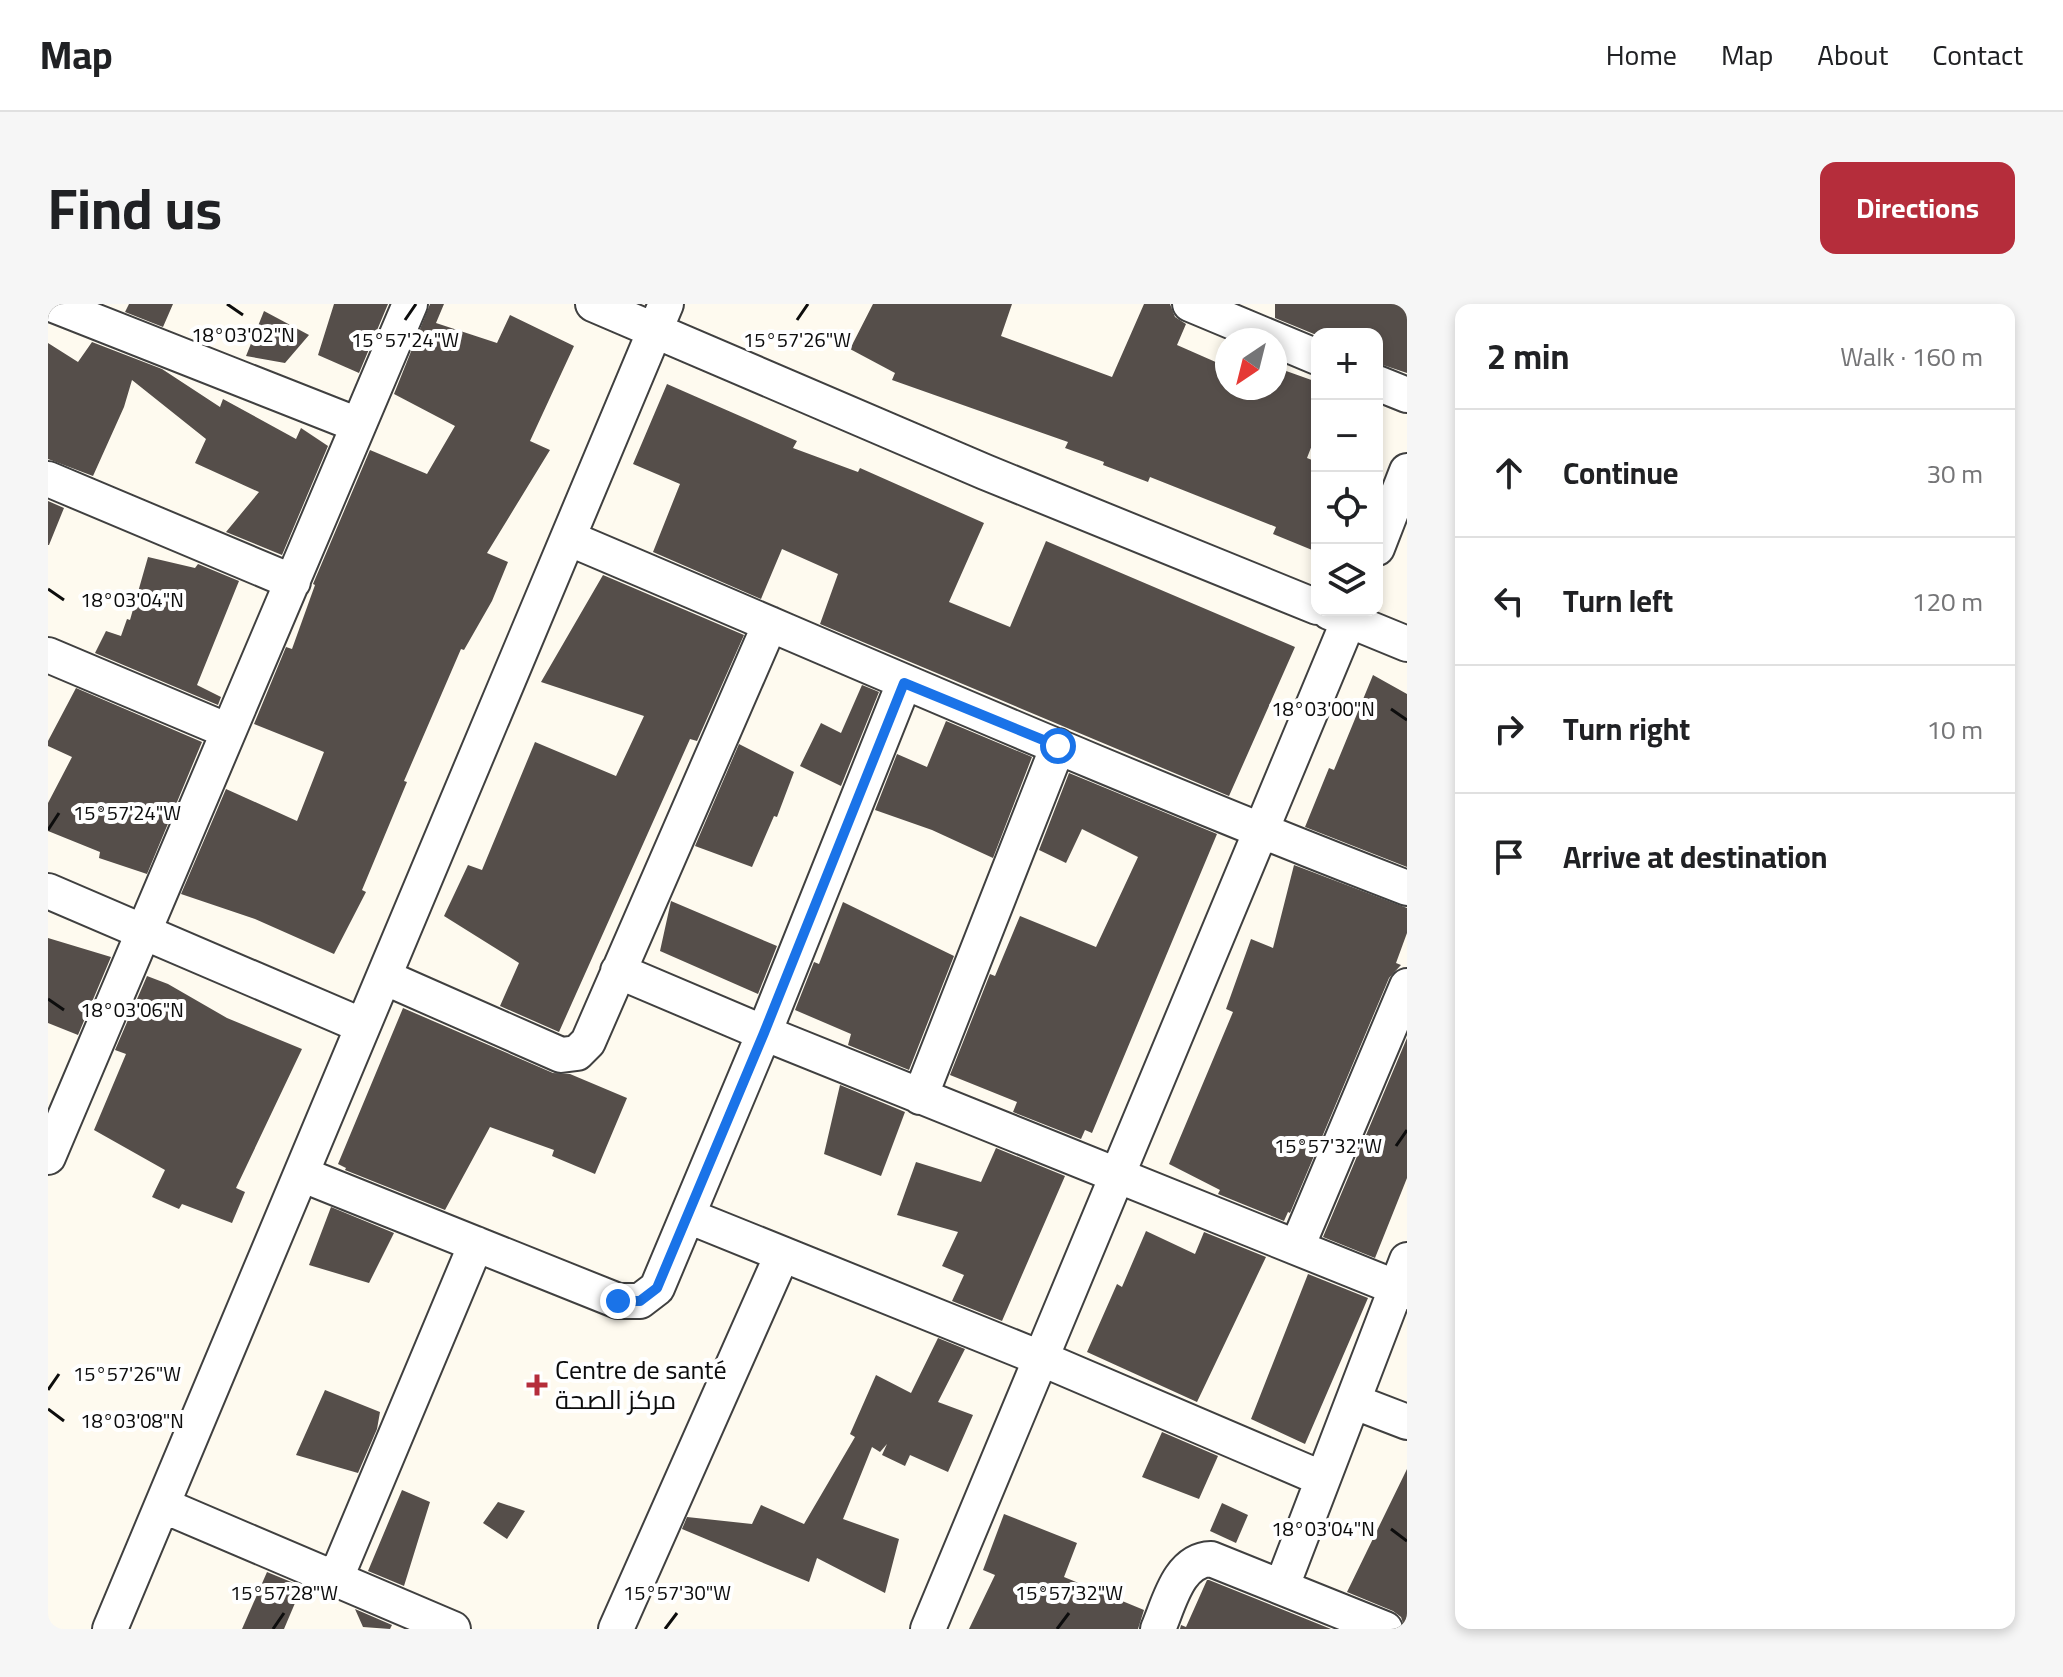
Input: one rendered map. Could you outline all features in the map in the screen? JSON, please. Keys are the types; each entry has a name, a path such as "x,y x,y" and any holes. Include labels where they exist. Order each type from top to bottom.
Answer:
{"street":[{"path":"51,304 358,425"},
{"path":"52,1135 293,582 410,304"},
{"path":"593,304 660,317 985,472 1311,605"},
{"path":"1190,304 1249,315 1311,353"},
{"path":"110,1629 660,317"},
{"path":"1383,385 1407,395"},
{"path":"1379,544 1407,471"},
{"path":"48,479 293,582"},
{"path":"568,538 904,683 1262,832 1407,888"},
{"path":"928,1629 1262,832 1341,616"},
{"path":"1348,616 1407,644"},
{"path":"384,977 561,1055 577,1053 588,1042 770,624"},
{"path":"48,655 228,731"},
{"path":"301,1174 618,1301 640,1301 657,1288 764,1033 904,683"},
{"path":"920,1097 1058,746"},
{"path":"48,891 363,1026"},
{"path":"618,971 1118,1177 1297,1247 1403,1280 1282,1586"},
{"path":"1297,1247 1407,986"},
{"path":"688,1216 1040,1358 1323,1479"},
{"path":"335,1580 476,1244"},
{"path":"616,1629 782,1255"},
{"path":"1355,1402 1407,1422"},
{"path":"162,1505 453,1629"},
{"path":"1158,1629 1179,1579 1200,1559 1211,1559 1385,1629"}],"building":[{"path":"129,304 173,304 163,327 125,312"},
{"path":"334,304 388,304 359,373 318,355"},
{"path":"430,304 444,304 436,323 497,343 510,315 574,346 530,441 550,450 487,553 508,562 492,601 464,650 461,649 404,781 407,782 362,890 366,892 334,954 255,919 181,894 226,789 297,821 324,752 254,724 286,647 292,649 313,584 370,450 427,474 455,426 394,394"},
{"path":"873,304 1012,304 1001,336 1112,377 1144,304 1170,304 1175,317 1186,324 1177,345 1215,362 1215,400 1287,400 1287,371 1311,380 1311,448 1307,458 1311,460 1311,550 1273,534 1276,527 1150,477 1148,482 1103,465 1104,462 1065,448 1068,442 892,380 895,373 850,349"},
{"path":"1275,304 1407,304 1407,373 1383,365 1383,328 1311,328 1311,333 1275,318"},
{"path":"264,311 309,335 285,363 246,356"},
{"path":"92,342 162,369 220,407 223,399 296,439 301,428 328,446 282,555 226,532 259,492 195,463 206,439 132,380 124,407 93,476 48,459 48,343 78,362"},
{"path":"667,384 797,441 793,448 858,472 860,468 984,523 949,602 1010,627 1046,541 1295,647 1229,796 820,624 838,574 782,549 761,599 653,552 680,484 633,464"},
{"path":"48,501 64,508 49,545 48,545"},
{"path":"148,557 195,568 198,564 239,581 197,685 221,697 218,705 95,653 106,631 121,636 127,619 130,620"},
{"path":"603,575 744,635 697,741 690,739 559,1032 500,1006 519,963 444,916 468,865 482,870 535,742 616,776 644,716 541,682"},
{"path":"1373,675 1407,694 1407,867 1305,827 1329,768 1334,770"},
{"path":"862,685 879,692 841,786 800,766 821,723 841,733"},
{"path":"76,688 202,742 147,874 99,858 100,852 48,831 48,803 72,757 48,746 48,741"},
{"path":"946,721 1032,757 993,858 932,830 875,810 897,754 927,767"},
{"path":"739,744 794,772 777,817 774,816 752,867 695,846"},
{"path":"1069,773 1217,834 1092,1133 1085,1130 1081,1139 1013,1112 1017,1102 950,1075 990,974 995,976 1020,916 1096,947 1138,857 1082,829 1066,863 1039,850"},
{"path":"1294,865 1407,908 1407,933 1396,963 1401,965 1389,978 1284,1221 1218,1194 1220,1190 1169,1164 1233,1012 1226,1009 1251,939 1273,948"},
{"path":"671,901 777,946 758,994 660,951"},
{"path":"843,902 954,956 909,1070 848,1045 851,1034 795,1010 814,962 819,964"},
{"path":"48,938 111,957 78,1035 48,1023"},
{"path":"147,976 168,984 227,1018 302,1049 236,1188 245,1192 232,1223 182,1204 179,1209 152,1197 165,1170 94,1130 126,1054 115,1050"},
{"path":"403,1008 553,1073 570,1074 627,1098 595,1174 552,1156 554,1150 490,1127 445,1210 345,1170 338,1164"},
{"path":"1407,1038 1407,1178 1375,1258 1323,1237"},
{"path":"840,1085 905,1112 881,1176 824,1154"},
{"path":"996,1148 1065,1176 1002,1321 952,1301 964,1275 942,1266 958,1232 897,1215 916,1162 981,1182"},
{"path":"331,1207 394,1233 369,1283 309,1265"},
{"path":"1146,1231 1195,1254 1204,1232 1266,1257 1197,1402 1087,1352 1117,1284 1122,1287"},
{"path":"1308,1274 1368,1298 1305,1444 1251,1419"},
{"path":"938,1338 965,1349 938,1402 973,1415 948,1472 910,1455 905,1466 882,1455 887,1444 880,1452 872,1447 843,1519 899,1539 885,1593 817,1558 809,1582 682,1529 687,1517 752,1524 761,1505 804,1524 855,1437 850,1434 876,1375 911,1393"},
{"path":"325,1390 380,1412 377,1429 358,1473 296,1455"},
{"path":"1162,1432 1218,1456 1199,1499 1142,1477"},
{"path":"1407,1469 1405,1629 1401,1617 1393,1611 1347,1592"},
{"path":"402,1490 430,1502 404,1586 368,1571"},
{"path":"498,1502 525,1511 507,1539 483,1523"},
{"path":"1222,1503 1248,1515 1236,1543 1210,1531"},
{"path":"1004,1514 1077,1543 1064,1577 1144,1610 1138,1629 969,1629 995,1575 983,1570"},
{"path":"267,1572 301,1586 284,1629 242,1629"},
{"path":"1207,1580 1331,1629 1180,1629 1181,1625 1186,1627"},
{"path":"355,1609 392,1625 390,1629 363,1627"}],"place":[{"name":"Centre de santé مركز الصحة","path":"537,1385"}],"route":[{"path":"618,1301 640,1301 657,1288 764,1033 904,683 1058,746"}]}
